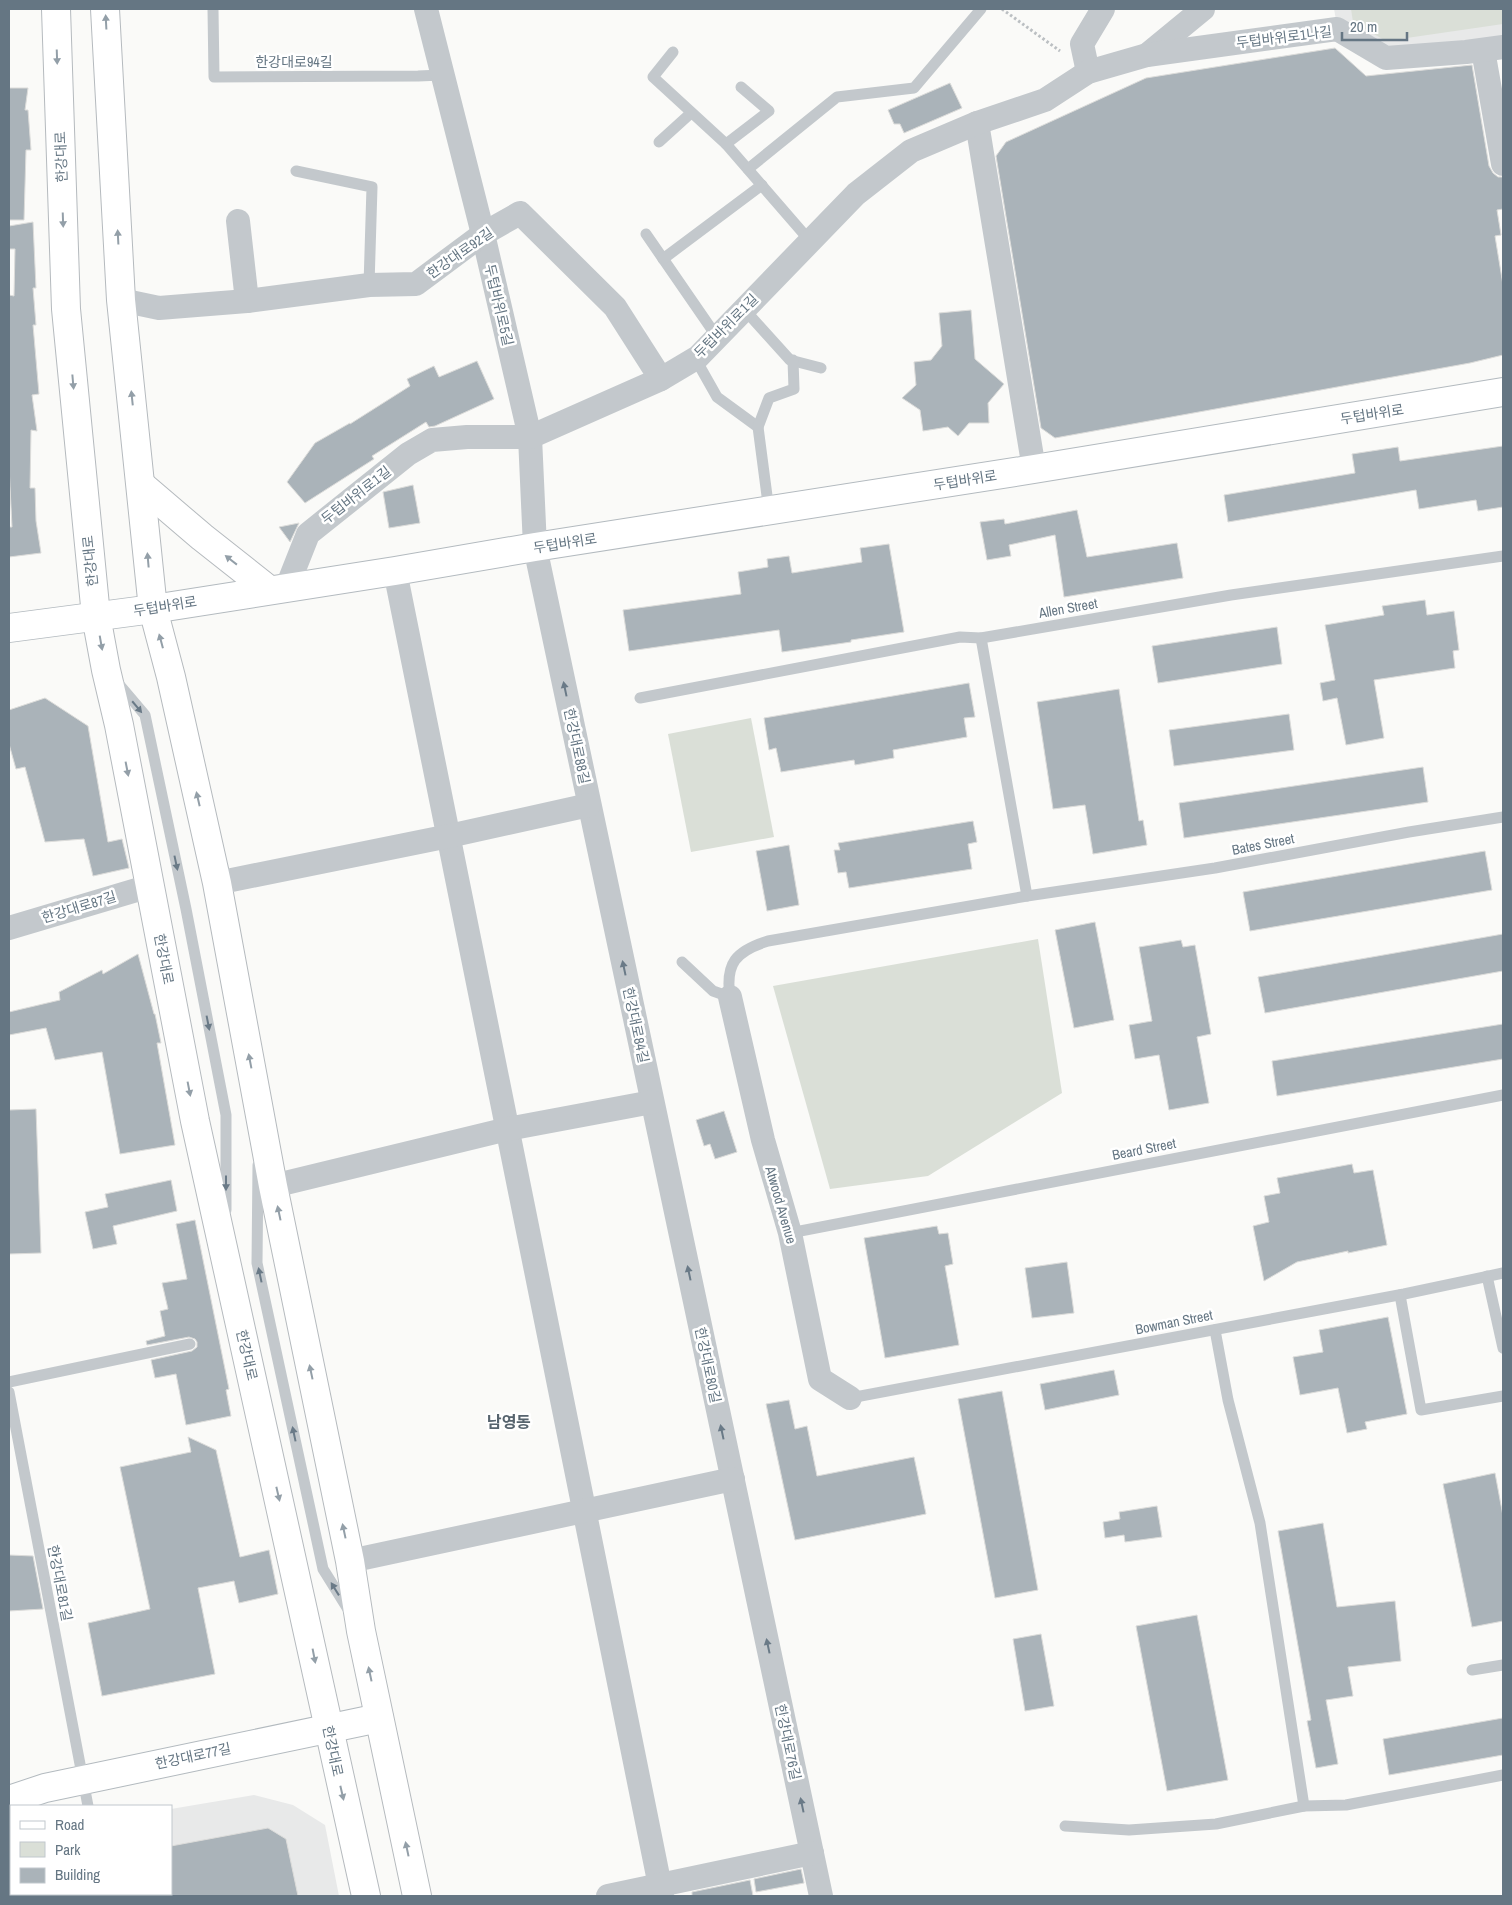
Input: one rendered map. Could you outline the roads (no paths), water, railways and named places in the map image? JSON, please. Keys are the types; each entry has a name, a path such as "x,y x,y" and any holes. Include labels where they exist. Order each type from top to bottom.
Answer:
{"main road":[{"name":"한강대로","path":"56,9 66,309 96,616 119,725 195,1121 366,1896"},
{"path":"105,9 121,300 153,609 171,677 216,883 274,1186 350,1562 361,1631 417,1896"},
{"name":"두텁바위로","path":"9,628 153,609 395,571 534,547 1034,469 1503,392"},
{"path":"141,485 202,537 278,589"},
{"name":"한강대로77길","path":"9,1800 45,1788 379,1718"}],"street":[{"name":"두텁바위로5길","path":"426,9 483,234 530,437 534,547"},
{"path":"1088,72 1082,44 1103,9"},
{"path":"1147,55 1203,9"},
{"name":"두텁바위로1나길","path":"1147,55 1337,29 1386,58 1493,49"},
{"path":"1493,49 1503,164"},
{"name":"두텁바위로1길","path":"278,589 308,534 408,454 432,440 467,437 530,437 661,379 695,358 856,194 911,151 978,123 1045,100 1088,72 1147,55"},
{"path":"978,123 1034,469"},
{"name":"한강대로92길","path":"121,300 159,308 247,301 369,285 416,284 483,234 520,213 615,307 661,379"},
{"path":"238,221 247,301"},
{"name":"한강대로88길","path":"534,547 589,805"},
{"path":"395,571 661,1891"},
{"path":"216,883 449,836 589,805"},
{"name":"한강대로84길","path":"589,805 652,1102"},
{"name":"한강대로87길","path":"9,928 150,886"},
{"name":"Atwood Avenue","path":"730,997 763,1140 790,1233 820,1379 850,1398"},
{"path":"274,1186 508,1129 652,1102"},
{"name":"한강대로80길","path":"652,1102 733,1479"},
{"path":"350,1562 733,1479"},
{"name":"한강대로76길","path":"733,1479 821,1896"},
{"path":"608,1896 661,1891 812,1853"}],"lane":[{"name":"한강대로94길","path":"214,9 214,77 418,76 442,74"},
{"path":"748,169 837,97 914,88 981,9"},
{"path":"673,52 653,78 726,144 810,241"},
{"path":"726,144 769,111 741,86"},
{"path":"660,142 691,113"},
{"path":"296,171 372,187 369,285"},
{"path":"664,259 762,185"},
{"path":"646,234 717,337"},
{"path":"744,309 790,360 821,368"},
{"path":"695,358 717,397 758,427"},
{"path":"769,511 758,427 769,398 794,389 793,360"},
{"name":"Allen Street","path":"640,698 960,637 981,638 1231,595 1503,556"},
{"path":"981,638 1028,896"},
{"path":"106,670 144,715 186,909 226,1115 226,1259"},
{"name":"Bates Street","path":"730,997 728,981 730,969 736,959 744,951 768,941 1028,896 1215,868 1409,832 1503,817"},
{"path":"682,962 713,991 730,997"},
{"name":"Beard Street","path":"790,1233 1503,1096"},
{"path":"259,1109 257,1263 323,1569 361,1631"},
{"name":"Bowman Street","path":"850,1398 1400,1295 1503,1273"},
{"path":"1488,1276 1503,1348"},
{"path":"1400,1295 1421,1410 1503,1396"},
{"path":"1214,1330 1228,1400 1260,1523 1304,1806"},
{"path":"9,1382 190,1344"},
{"name":"한강대로81길","path":"9,1392 88,1805"},
{"path":"1472,1670 1503,1665"},
{"path":"1065,1826 1129,1830 1216,1824 1304,1806 1346,1805 1503,1775"}],"district":[{"name":"남영동","path":"509,1422"}]}
